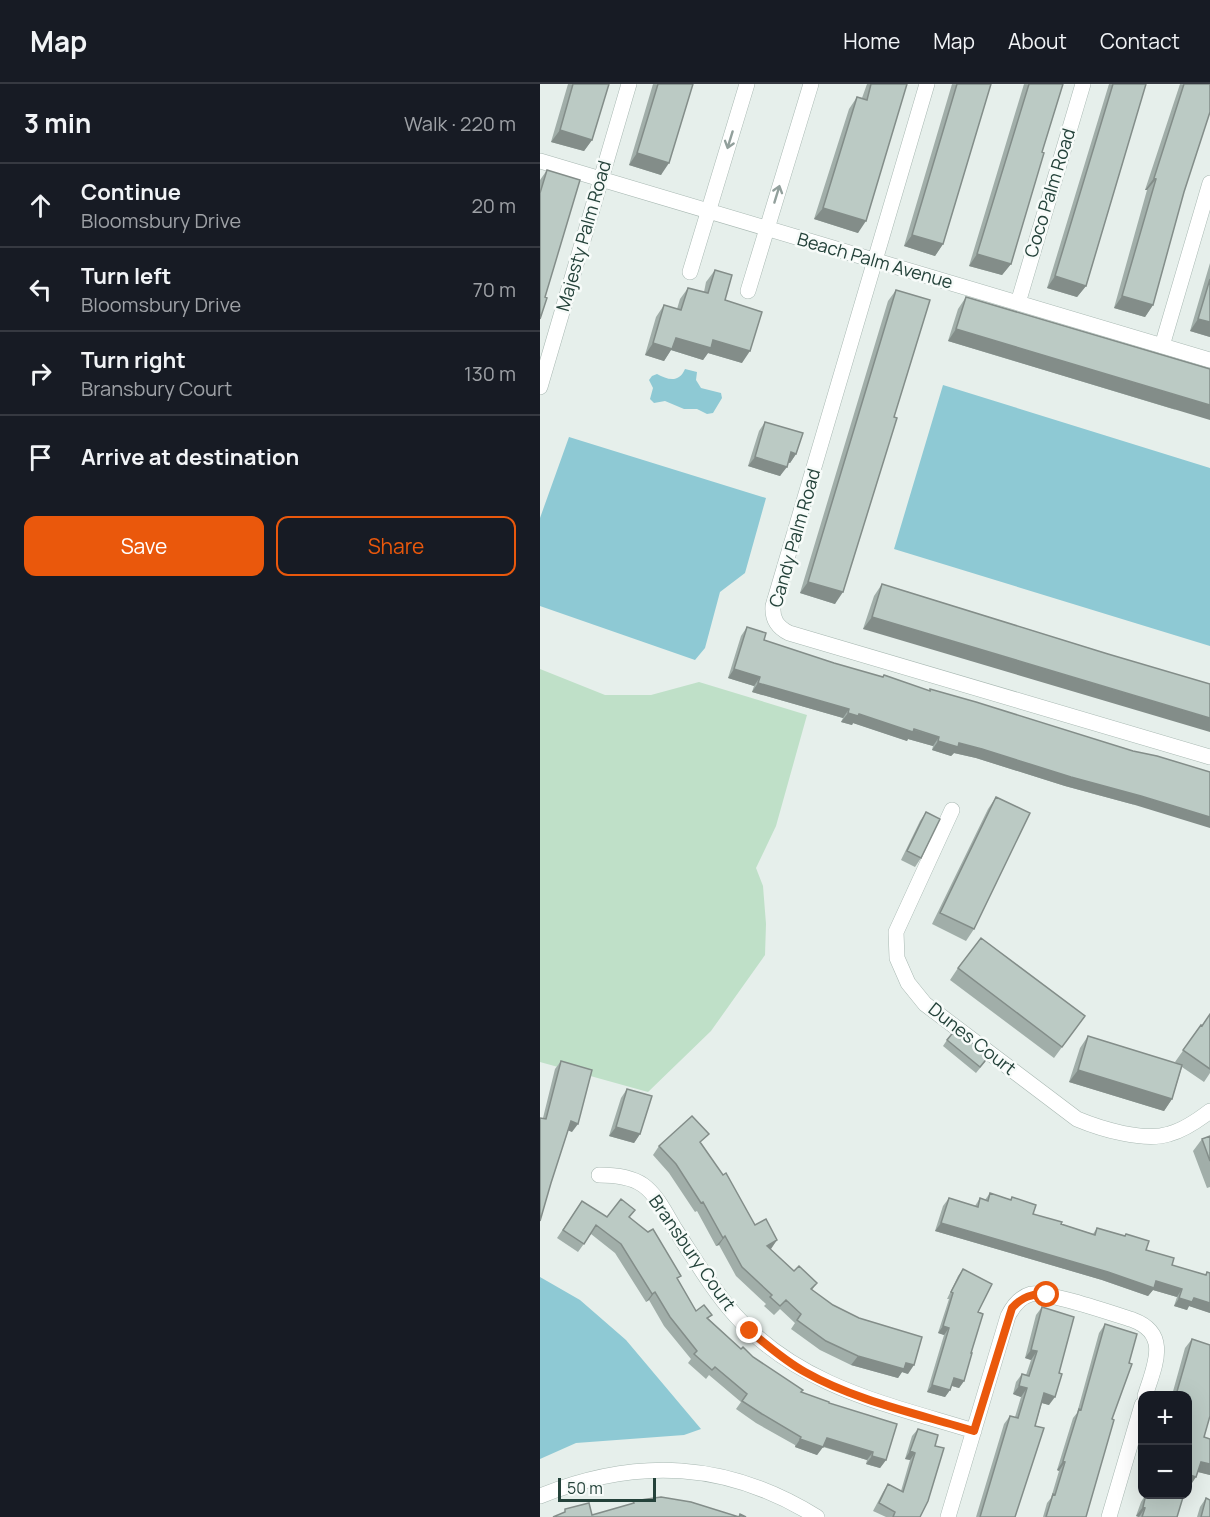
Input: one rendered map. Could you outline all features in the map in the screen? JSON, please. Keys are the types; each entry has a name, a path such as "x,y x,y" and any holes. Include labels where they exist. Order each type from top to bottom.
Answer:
{"street":[{"name":"Majesty Palm Road","path":"540,387 629,84"},
{"path":"690,272 747,84"},
{"path":"748,291 811,84"},
{"name":"Candy Palm Road","path":"927,84 773,606 772,612 776,622 779,627 789,633 1210,757"},
{"name":"Coco Palm Road","path":"1018,303 1083,84"},
{"name":"Beach Palm Avenue","path":"540,161 1210,360"},
{"path":"1162,346 1210,183"},
{"name":"Dunes Court","path":"952,810 896,932 897,958 908,983 925,1004 1077,1119 1103,1130 1136,1135 1167,1135 1192,1125 1210,1111"},
{"name":"Bransbury Court","path":"599,1175 627,1178 644,1185 722,1299 750,1331 785,1360 827,1383 850,1392 974,1431"},
{"path":"948,1517 1008,1316 1017,1302 1031,1294 1047,1295 1133,1320 1146,1327 1154,1338 1157,1351 1146,1391"},
{"path":"1109,1517 1138,1421"},
{"path":"540,1496 582,1481 619,1473 655,1469 695,1471 753,1485 791,1501 817,1517"}],"green space":[{"path":"540,669 605,695 651,695 699,682 807,715 776,826 756,868 763,886 766,924 765,955 711,1031 648,1092 540,1062"}],"water":[{"path":"685,369 697,372 696,380 701,388 721,393 722,398 713,413 707,414 697,409 684,409 665,401 654,403 650,399 653,388 649,380 652,376 657,374 673,379 680,377"},
{"path":"943,385 1210,468 1210,646 894,549"},
{"path":"569,437 766,498 745,573 720,592 705,648 695,660 540,606 540,518"},
{"path":"540,1277 580,1300 626,1340 701,1429 684,1435 576,1443 540,1459"}],"building":[{"path":"573,84 609,84 592,140 560,130"},
{"path":"658,84 693,84 669,163 637,153"},
{"path":"871,84 907,84 866,221 823,208 857,97 867,100"},
{"path":"957,84 991,84 943,244 912,235"},
{"path":"1029,84 1063,84 1011,264 977,254"},
{"path":"1113,84 1146,84 1086,286 1055,276"},
{"path":"1184,84 1210,84 1210,112 1184,192 1153,305 1122,296 1156,179 1154,178"},
{"path":"547,170 580,180 540,319 540,193"},
{"path":"715,270 732,275 725,300 762,312 750,351 713,340 711,348 676,338 672,349 653,343 664,305 681,310 688,288 708,293"},
{"path":"1210,279 1210,322 1198,319"},
{"path":"896,290 930,300 894,417 897,418 843,592 808,582"},
{"path":"966,297 1210,369 1210,405 956,329"},
{"path":"765,422 803,433 796,454 791,452 787,467 755,457"},
{"path":"882,584 1210,684 1210,718 872,617"},
{"path":"747,627 766,633 764,640 834,663 883,677 884,675 930,691 930,689 976,702 1133,751 1210,772 1210,817 982,749 959,743 958,747 938,741 939,737 914,729 913,732 859,714 858,716 848,713 849,709 758,683 760,677 734,669"},
{"path":"996,797 1030,813 974,929 940,913"},
{"path":"926,812 940,819 921,858 907,851"},
{"path":"981,938 1085,1016 1062,1047 958,968"},
{"path":"1210,1014 1210,1069 1183,1050"},
{"path":"955,1030 989,1056 980,1067 947,1040"},
{"path":"1088,1036 1182,1065 1172,1099 1078,1070"},
{"path":"561,1061 592,1070 578,1124 571,1121 540,1221 540,1118 546,1119"},
{"path":"627,1089 652,1096 640,1134 616,1127"},
{"path":"692,1116 709,1134 700,1142 723,1175 726,1173 755,1225 766,1219 777,1240 767,1246 794,1271 799,1266 817,1283 811,1289 833,1305 859,1318 922,1337 914,1365 906,1363 904,1369 858,1356 826,1341 797,1320 801,1314 786,1300 780,1306 770,1297 772,1295 742,1267 703,1202 701,1203 676,1164 659,1146"},
{"path":"1210,1136 1210,1161 1202,1139"},
{"path":"990,1193 1036,1205 1033,1214 1095,1235 1097,1228 1149,1241 1146,1250 1174,1258 1172,1265 1206,1275 1207,1272 1210,1273 1210,1303 1194,1298 1192,1302 1179,1298 1182,1289 1156,1281 1154,1288 1108,1272 941,1223 949,1198 978,1207 980,1198 988,1201"},
{"path":"621,1199 635,1210 629,1217 648,1232 653,1229 681,1276 677,1278 696,1311 704,1305 712,1315 707,1318 741,1349 743,1347 753,1357 803,1390 801,1392 897,1424 886,1460 872,1456 873,1452 827,1438 823,1447 800,1439 801,1437 742,1401 747,1394 715,1367 712,1370 694,1354 697,1351 670,1317 655,1292 652,1294 621,1244 596,1225 584,1244 563,1230 582,1201 607,1217"},
{"path":"963,1269 992,1284 978,1312 983,1314 964,1381 954,1378 950,1390 932,1385 949,1328 943,1326 953,1293 951,1292"},
{"path":"1042,1307 1074,1317 1059,1373 1062,1374 1055,1397 1044,1393 1035,1426 1044,1428 1015,1517 980,1517 1010,1416 1018,1418 1027,1388 1019,1386 1022,1374 1029,1376 1037,1351 1031,1350"},
{"path":"1105,1324 1137,1334 1129,1363 1132,1364 1112,1419 1114,1420 1086,1517 1046,1517 1053,1494 1055,1495 1079,1409 1081,1410"},
{"path":"1192,1339 1210,1345 1210,1416 1204,1437 1210,1439 1210,1464 1201,1462 1196,1477 1192,1476 1192,1391 1177,1391"},
{"path":"918,1429 938,1435 935,1446 944,1448 928,1501 920,1517 893,1517 895,1512 879,1503 888,1484 903,1492 915,1453 910,1451"},
{"path":"661,1497 691,1502 739,1517 553,1517 565,1512 565,1509 589,1503 592,1515 634,1503 633,1501"},
{"path":"1206,1498 1210,1500 1210,1517 1201,1517"},
{"path":"1145,1499 1182,1499 1177,1517 1142,1517 1145,1508 1143,1507"}],"route":[{"path":"750,1331 785,1360 827,1383 974,1431 1012,1308 1017,1302 1031,1294 1047,1295"}]}
